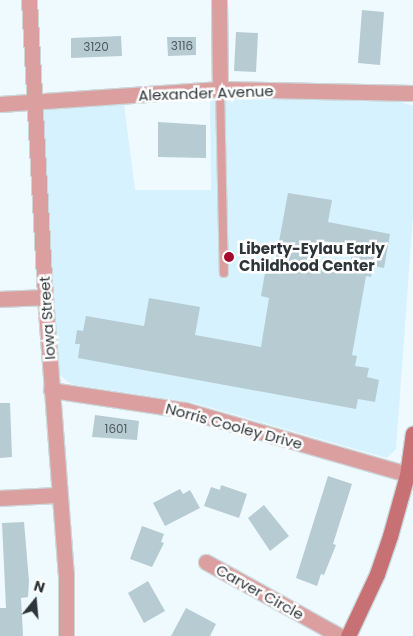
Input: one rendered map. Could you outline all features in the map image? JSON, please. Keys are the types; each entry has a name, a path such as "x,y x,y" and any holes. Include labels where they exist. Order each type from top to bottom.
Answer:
{"main road":[{"path":"348,636 377,574 410,475 413,433"}],"street":[{"name":"Iowa Street","path":"29,0 36,101 45,297 58,495 66,574 66,636"},
{"path":"218,0 220,89"},
{"name":"Alexander Avenue","path":"0,104 220,89 413,93"},
{"path":"0,299 45,297"},
{"name":"Norris Cooley Drive","path":"51,390 185,410 410,475"},
{"path":"0,498 58,495"},
{"name":"Carver Circle","path":"206,562 340,636"}],"lane":[{"path":"220,89 224,273"}],"shaded area":[{"name":"Liberty-Eylau Early Childhood Center","path":"210,99 396,100 413,106 413,216 396,449 387,458 195,403 71,384 58,374 43,109 124,104 135,190 211,190"}],"building":[{"path":"362,10 384,12 380,65 358,63"},
{"path":"236,32 258,33 256,72 234,71"},
{"path":"121,36 122,56 71,58 71,38"},
{"path":"167,37 196,37 196,55 168,56"},
{"path":"158,122 206,125 206,158 158,157"},
{"path":"288,193 332,200 328,222 390,234 384,268 373,266 371,277 366,276 352,355 357,356 355,366 369,368 367,377 379,380 375,402 358,399 356,409 78,358 80,344 75,344 77,330 83,331 86,316 144,326 149,298 200,307 195,335 261,347 269,298 261,296 265,273 273,274","holes":["323,241 353,246 349,272 318,267"]},
{"path":"0,403 10,403 12,457 0,458"},
{"path":"95,415 139,421 137,440 92,437"},
{"path":"328,476 352,484 333,544 336,545 324,575 321,574 317,586 296,578"},
{"path":"221,485 247,494 239,518 204,506 211,487 220,490"},
{"path":"180,489 183,494 190,490 200,508 165,526 153,503"},
{"path":"264,505 289,536 270,551 248,518"},
{"path":"24,522 29,581 28,597 21,598 23,636 0,636 0,608 6,608 2,523"},
{"path":"142,526 164,534 161,542 164,543 152,567 130,559"},
{"path":"148,581 165,611 144,623 128,593"},
{"path":"186,608 216,624 210,636 171,636"}],"place":[{"name":"Liberty-Eylau Early Childhood Center","path":"229,257"}]}
